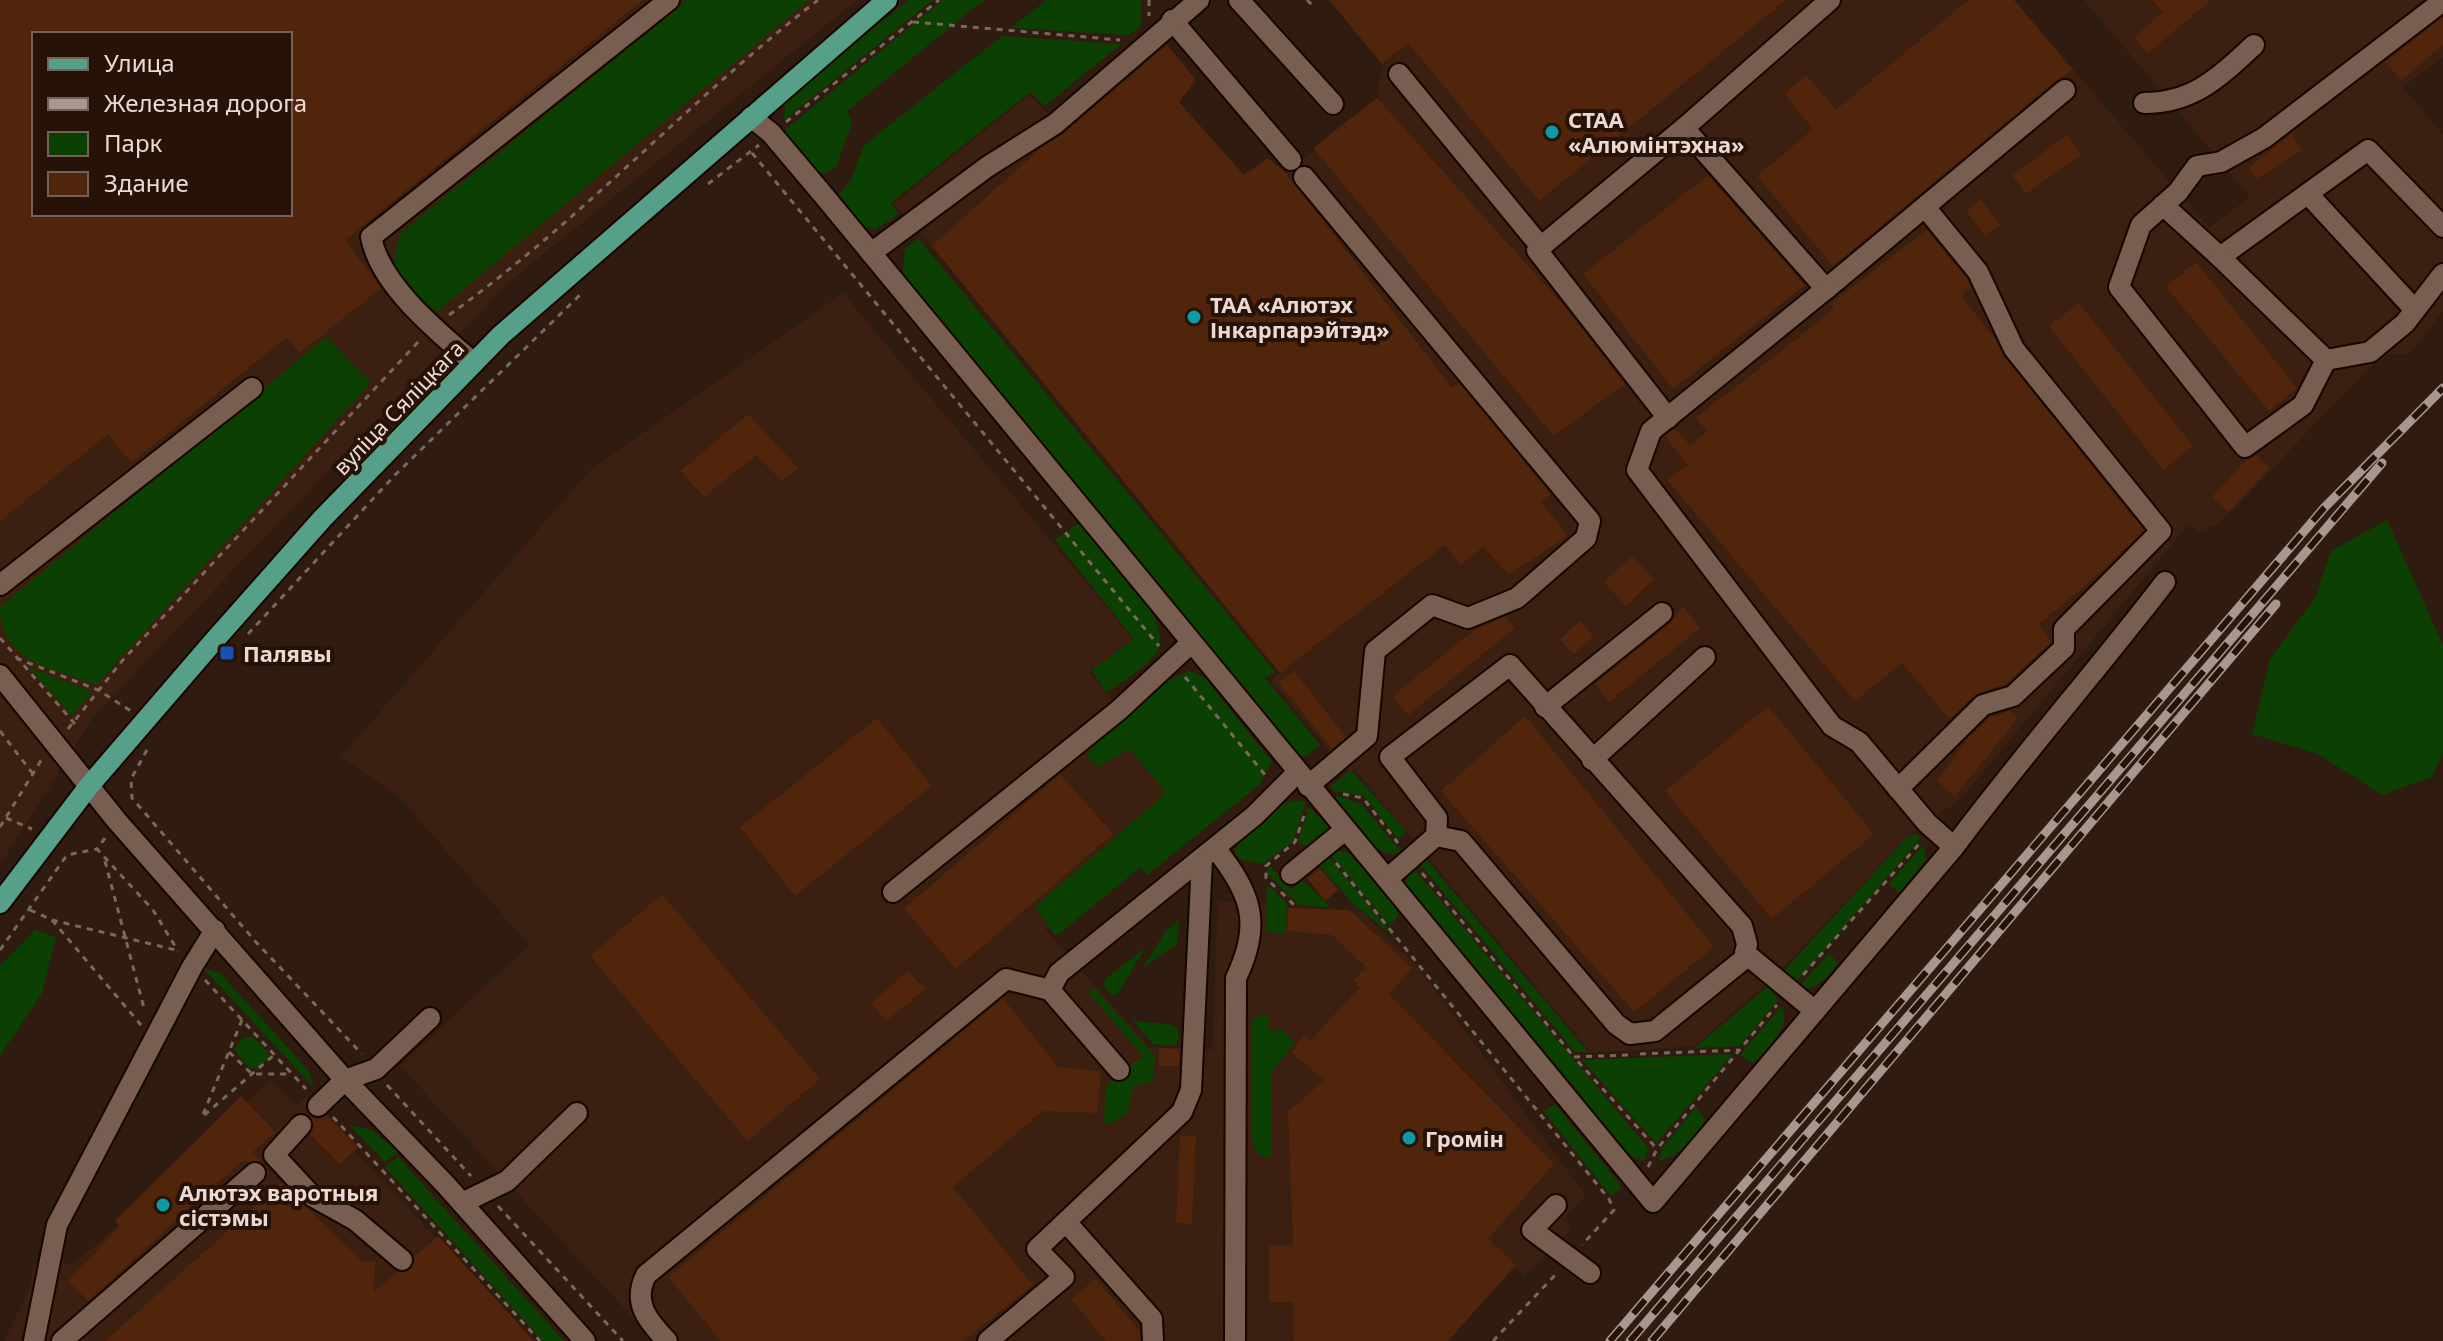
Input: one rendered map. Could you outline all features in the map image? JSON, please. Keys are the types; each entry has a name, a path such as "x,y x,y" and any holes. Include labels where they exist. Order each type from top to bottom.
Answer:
{"main road":[{"name":"вуліца Сяліцкага","path":"0,903 89,786 322,519 501,335 887,0"}],"lane":[{"path":"474,363 432,327 375,260 371,237 669,0"},
{"path":"871,253 987,167 1055,124 1172,20 1199,0"},
{"path":"1239,0 1333,104"},
{"path":"1668,418 1537,250 1684,128 1830,0"},
{"path":"2326,360 2303,405 2245,447 2119,287 2141,225 2178,192 2197,166 2221,162 2264,138 2443,1"},
{"path":"1172,20 1291,160"},
{"path":"2144,103 2171,103 2213,82 2254,45"},
{"path":"1399,74 1541,247"},
{"path":"1954,847 1933,829 1859,742 1832,726 1637,470 1651,431 2065,90"},
{"path":"751,117 771,133 871,253 1190,644 1653,1202 1954,847 2019,759 2075,699 2165,582"},
{"path":"1684,128 1826,289"},
{"path":"2220,257 2368,150 2443,227"},
{"path":"1050,990 1059,973 1209,854 1279,791 1303,780 1367,736 1375,651 1432,605 1468,618 1517,598 1586,538 1590,521 1304,177"},
{"path":"2308,194 2415,310"},
{"path":"2163,205 2326,360"},
{"path":"1898,789 1983,705 2013,696 2064,648 2064,629 2161,531 2014,349 1978,272 1925,207"},
{"path":"2326,360 2370,352 2415,310 2443,274"},
{"path":"0,585 252,388"},
{"path":"1545,707 1662,613"},
{"path":"893,892 1119,710 1190,644"},
{"path":"1592,760 1705,657"},
{"path":"1387,879 1436,836 1437,818 1390,757 1510,665 1742,926 1744,959 1655,1031 1630,1034 1616,1024 1461,841 1436,836"},
{"path":"0,675 117,821 345,1080 462,1203 585,1341"},
{"path":"1291,874 1345,830"},
{"path":"988,1341 1064,1277 1037,1249 1169,1129 1182,1112 1191,1090 1209,854"},
{"path":"1209,854 1236,874 1250,919 1251,946 1236,978 1235,1341"},
{"path":"34,1341 57,1225 192,967 215,930"},
{"path":"1745,953 1815,1011"},
{"path":"667,1341 643,1315 640,1286 646,1275 1006,979 1050,990 1119,1070"},
{"path":"319,1105 345,1080 376,1069 430,1018"},
{"path":"462,1203 507,1181 577,1113"},
{"path":"62,1341 264,1164 301,1125"},
{"path":"264,1164 355,1220 402,1260"},
{"path":"1556,1205 1532,1230 1590,1273"},
{"path":"1066,1222 1152,1319 1153,1341"}],"path":[{"path":"0,827 52,742 75,724 98,690 248,522 432,327 507,273 712,88 818,0"},
{"path":"704,187 752,153 771,133 939,0"},
{"path":"913,22 1149,42 1149,0"},
{"path":"1307,0 1313,6"},
{"path":"752,153 1279,791"},
{"path":"246,636 395,475 588,287"},
{"path":"0,638 75,724"},
{"path":"0,950 67,855 97,849 132,798 131,779 158,731 98,690 16,658"},
{"path":"0,731 33,774"},
{"path":"1337,793 1363,798 1574,1057 1657,1149"},
{"path":"132,798 255,941 623,1341"},
{"path":"1612,1204 1655,1160 1657,1149 1789,990 1933,829"},
{"path":"1323,848 1534,1103 1612,1204 1614,1210 1493,1341"},
{"path":"97,849 153,910 177,950 192,967 540,1341"},
{"path":"104,858 122,935 153,1040"},
{"path":"30,910 52,920 177,950"},
{"path":"52,920 153,1040"},
{"path":"242,1020 202,1117 274,1055"},
{"path":"1574,1057 1740,1050"},
{"path":"229,1052 252,1074 292,1074"}],"shaded area":[{"path":"0,0 857,0 509,282 94,716 0,865"},
{"path":"1329,0 2014,0 2209,228 2250,197 2084,0 2443,0 2443,57 2403,87 2443,134 2443,311 2411,353 2382,355 2219,524 2199,531 2188,525 1961,799 1908,836 1773,978 1695,1046 1591,1053 1354,769 1348,773 1271,681 1280,673 932,246 894,204 1029,95 1063,128 1166,42 1196,80 1179,102 1243,175 1268,158 1287,173 1377,98 1382,64"},
{"path":"843,293 1134,640 1089,672 1197,805 1045,929 1149,1047 1212,1050 1218,902 1283,903 1289,908 1362,912 1417,966 1586,1196 1564,1219 1572,1229 1524,1276 1514,1267 1448,1341 654,1341 400,1066 529,945 398,796 341,757 590,470"},
{"path":"271,1080 296,1105 307,1096 318,1106 358,1147 354,1151 534,1341 4,1341 29,1290 33,1264 74,1263 119,1225 115,1221 241,1096 247,1101"}],"green space":[{"path":"687,0 809,0 433,315 394,265 399,234"},
{"path":"909,0 933,0 784,120 785,99"},
{"path":"943,0 984,0 847,111 852,122 836,168 820,175 814,171 799,155 785,130"},
{"path":"1047,0 1141,0 1141,26 1129,35 1011,28"},
{"path":"1002,36 1121,44 1045,106 1030,92 891,203 899,214 876,229 863,227 839,202 839,195 852,178 863,146"},
{"path":"918,238 1275,672 1265,678 1320,745 1306,756 1296,757 902,279 905,249"},
{"path":"326,337 371,383 96,685 46,667 19,652 2,626 0,607"},
{"path":"2387,520 2443,645 2443,752 2432,777 2382,795 2318,754 2252,734 2270,659 2315,598 2331,551"},
{"path":"1079,523 1146,602 1160,636 1158,650 1149,662 1106,693 1092,670 1134,639 1055,540"},
{"path":"28,667 92,692 72,716"},
{"path":"1189,671 1204,677 1272,762 1259,785 1147,875 1141,867 1056,936 1035,907 1166,793 1130,749 1099,767 1087,758 1090,747 1168,681"},
{"path":"1351,770 1407,832 1398,839 1363,795 1334,791 1331,786"},
{"path":"1337,795 1361,804 1401,852 1381,851 1371,845 1335,800"},
{"path":"1295,800 1306,802 1293,841 1263,864 1239,859 1235,853 1250,829 1268,813"},
{"path":"1309,807 1330,828 1330,837 1311,850 1298,842"},
{"path":"1917,834 1920,839 1793,986 1781,974 1908,836"},
{"path":"1923,845 1926,859 1899,893 1889,884"},
{"path":"1338,851 1349,853 1394,905 1399,914 1390,926 1331,855"},
{"path":"1328,858 1397,939 1354,905 1320,866"},
{"path":"1426,859 1588,1052 1575,1052 1420,864"},
{"path":"1270,866 1291,889 1303,881 1331,908 1299,905 1267,873"},
{"path":"1414,869 1648,1148 1645,1161 1622,1153 1408,890 1406,879"},
{"path":"1267,884 1287,904 1286,933 1266,932"},
{"path":"1179,920 1177,944 1143,968 1165,932"},
{"path":"35,930 56,937 42,993 0,1056 0,966"},
{"path":"1145,948 1118,994 1111,995 1104,986 1105,979"},
{"path":"1829,954 1838,963 1826,978 1810,989 1799,987"},
{"path":"204,969 220,973 309,1071 314,1088"},
{"path":"1768,987 1778,1000 1740,1046 1694,1048"},
{"path":"1094,988 1155,1056 1153,1081 1133,1087 1127,1113 1112,1123 1104,1123 1106,1086 1143,1056 1088,992"},
{"path":"1782,1006 1781,1030 1753,1064 1740,1055"},
{"path":"1262,1014 1271,1019 1266,1026 1274,1033 1279,1027 1295,1043 1272,1071 1272,1153 1267,1159 1257,1153 1251,1139 1251,1020"},
{"path":"1133,1021 1169,1024 1178,1029 1179,1038 1175,1045 1154,1045"},
{"path":"244,1037 253,1037 271,1056 257,1068 249,1068 234,1050"},
{"path":"1733,1054 1656,1143 1582,1060"},
{"path":"1555,1104 1618,1182 1620,1190 1611,1196 1544,1112"},
{"path":"1696,1107 1705,1119 1697,1133 1680,1150 1659,1161 1662,1149"},
{"path":"349,1125 371,1130 398,1152 385,1162"},
{"path":"398,1157 564,1341 543,1341 385,1167"}],"building":[{"path":"0,0 643,0 345,240 381,288 300,353 287,337 131,463 108,434 0,521"},
{"name":"СТАА «Алюмінтэхна»","path":"1329,0 1786,0 1539,201 1408,43 1382,64"},
{"path":"1968,0 2014,0 2073,70 1833,266 1757,176 1813,129 1784,94 1806,75 1836,110"},
{"path":"2152,0 2211,0 2148,53 2134,37 2163,12"},
{"path":"2443,17 2443,45 2401,80 2385,62"},
{"name":"ТАА «Алютэх Інкарпарэйтэд»","path":"1167,45 1196,80 1179,102 1244,175 1268,158 1287,174 1452,388 1459,383 1551,494 1541,502 1568,536 1509,575 1483,547 1461,565 1445,545 1280,673 932,246 1041,148 1063,134"},
{"path":"1377,98 1564,306 1625,384 1554,436 1313,148"},
{"path":"2291,134 2302,150 2256,179 2248,168"},
{"path":"2067,135 2081,155 2026,194 2012,175"},
{"path":"1708,175 1805,285 1673,389 1583,274"},
{"path":"1981,200 2000,225 1985,236 1966,211"},
{"path":"1927,230 1967,279 1971,287 1961,296 1996,340 2004,357 2144,530 2107,567 2039,624 2051,642 2006,684 1974,695 1950,719 1902,663 1855,701 1667,480 1687,465 1665,436 1675,429 1690,445 1707,431 1696,418 1834,309 1830,304"},
{"path":"2196,262 2297,388 2269,411 2166,287"},
{"path":"2079,303 2193,446 2163,470 2049,326"},
{"path":"748,414 798,468 782,481 756,455 704,497 681,471"},
{"path":"2256,455 2270,468 2229,512 2212,497 2246,460"},
{"path":"1632,556 1654,579 1626,606 1604,582"},
{"path":"1683,606 1700,628 1609,702 1595,684 1670,623"},
{"path":"1506,617 1515,628 1408,715 1393,696 1475,629"},
{"path":"1580,621 1594,636 1574,654 1560,639"},
{"path":"1294,671 1346,737 1332,749 1278,682"},
{"path":"1768,706 1874,834 1772,919 1665,791"},
{"path":"2009,711 2018,718 1955,796 1937,781 1967,739 1990,717"},
{"path":"1525,716 1714,947 1634,1012 1441,791"},
{"path":"877,718 932,786 795,896 740,827"},
{"path":"1060,774 1113,834 956,969 904,909"},
{"path":"1320,868 1338,890 1325,901 1307,878"},
{"path":"662,894 820,1079 748,1141 590,956"},
{"name":"Громін","path":"1288,908 1349,910 1412,968 1389,994 1554,1164 1488,1239 1516,1265 1448,1341 1294,1341 1293,1302 1269,1302 1269,1245 1293,1245 1288,1112 1324,1080 1291,1052 1304,1035 1311,1040 1360,987 1353,980 1367,968 1332,935 1288,931"},
{"path":"908,971 926,989 886,1021 871,1003"},
{"path":"1003,998 1058,1067 1101,1071 1097,1113 1043,1111 953,1187 1033,1285 963,1341 721,1341 668,1277"},
{"path":"1159,1048 1179,1049 1179,1066 1159,1066"},
{"path":"241,1096 275,1132 253,1152 263,1163 242,1161 88,1301 68,1281 120,1226 115,1221"},
{"path":"327,1115 358,1147 340,1164 310,1135 314,1127 310,1116 320,1119"},
{"path":"1180,1136 1196,1136 1192,1224 1176,1223"},
{"name":"Алютэх варотныя сістэмы","path":"281,1183 363,1262 375,1261 374,1292 397,1272 411,1269 414,1257 438,1236 534,1341 105,1341"},
{"path":"1096,1279 1140,1332 1140,1341 1106,1341 1071,1299"}],"railway":[{"path":"1610,1341 2324,508 2443,388"},
{"path":"1630,1341 2382,463"},
{"path":"1652,1341 2276,604"}],"place":[{"name":"СТАА «Алюмінтэхна»","path":"1552,132"},
{"name":"ТАА «Алютэх Інкарпарэйтэд»","path":"1194,317"},
{"name":"Палявы","path":"227,653"},
{"name":"Громін","path":"1409,1138"},
{"name":"Алютэх варотныя сістэмы","path":"163,1205"}]}
